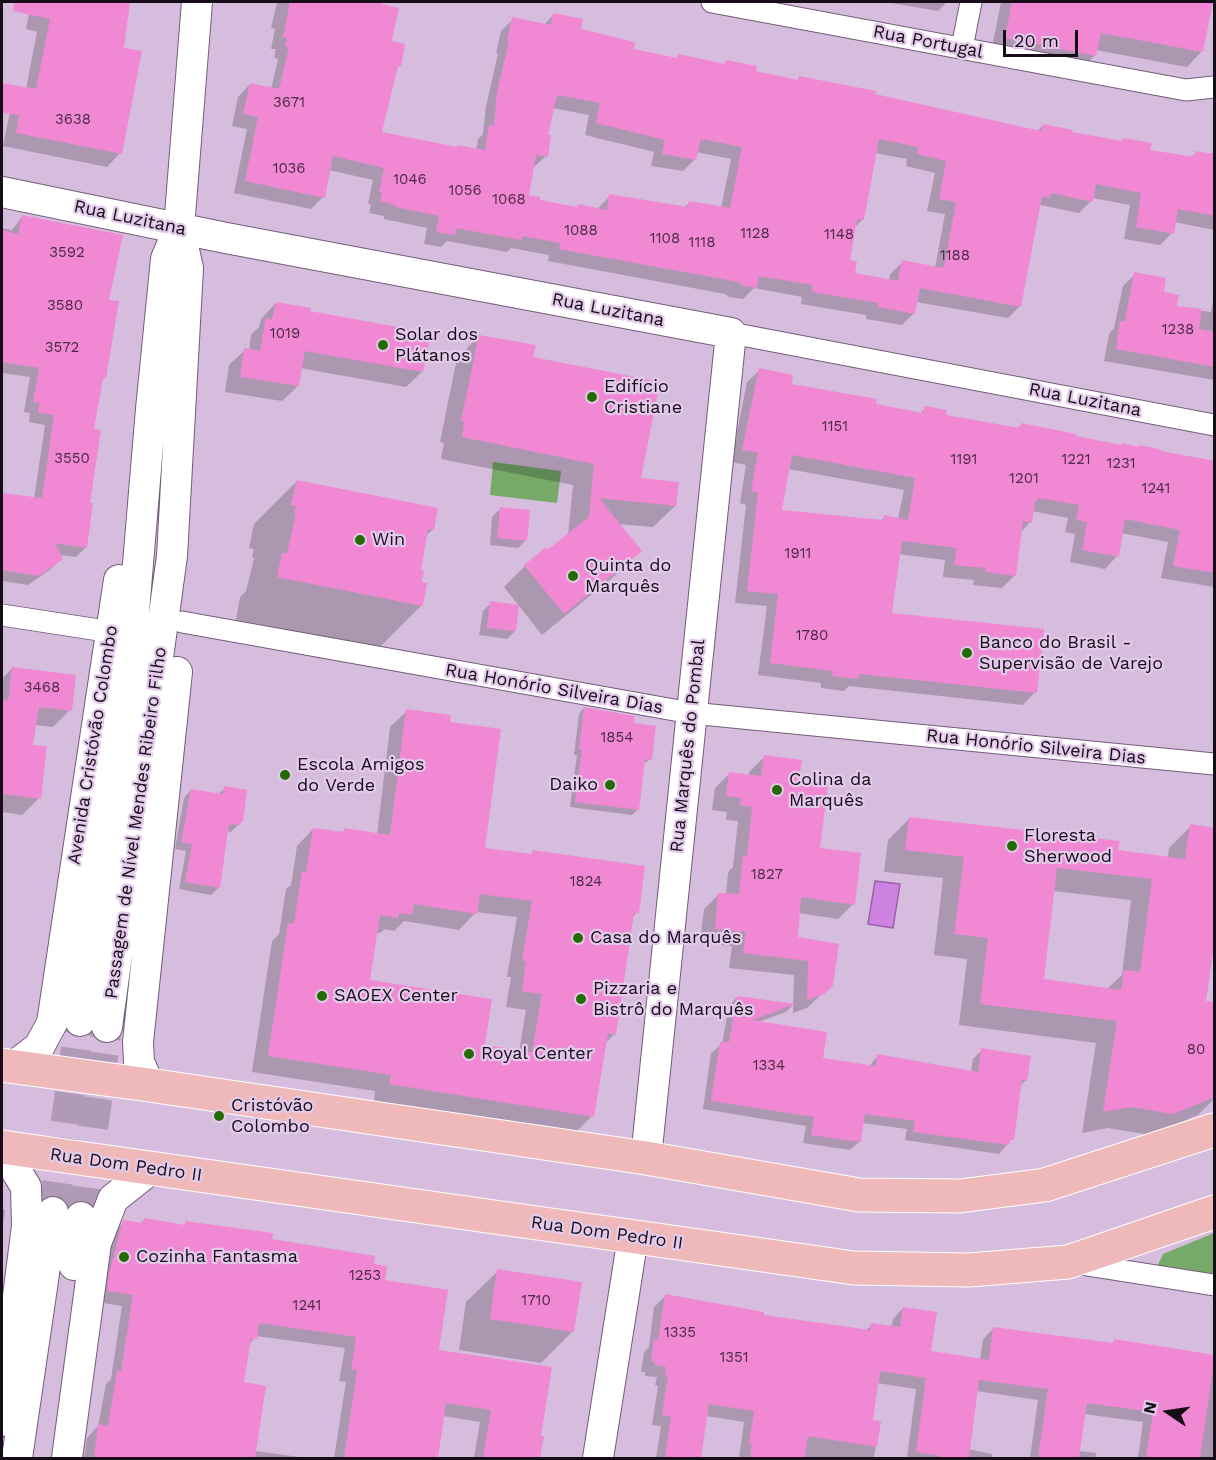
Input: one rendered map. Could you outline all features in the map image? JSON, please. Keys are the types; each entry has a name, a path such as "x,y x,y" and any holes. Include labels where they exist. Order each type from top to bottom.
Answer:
{"main road":[{"name":"Avenida Cristóvão Colombo","path":"149,1085 139,1062 138,1042 173,620 172,556 188,267 179,228 197,2"},
{"name":"Rua Luzitana","path":"2,192 226,238 731,333"},
{"name":"Avenida Cristóvão Colombo","path":"7,1066 39,1047 52,1023 121,633 151,409 166,259 179,228"},
{"path":"188,267 206,244 226,238"},
{"name":"Rua Marquês do Pombal","path":"646,1158 731,333"},
{"name":"Passagem de Nível Mendes Ribeiro Filho","path":"121,633 94,1024 173,620"},
{"path":"7,1066 646,1158 859,1195 960,1196 1045,1185 1215,1130"},
{"path":"2,1147 26,1187 27,1226 2,1421"},
{"name":"Rua Dom Pedro II","path":"2,1147 854,1268 969,1270 1068,1262"},
{"path":"67,1458 96,1243 113,1199 152,1168"},
{"path":"1068,1262 1215,1212"},
{"path":"17,1458 67,1214 47,1458"},
{"path":"598,1458 633,1237"}],"street":[{"name":"Rua Portugal","path":"712,2 1186,90 1215,87"},
{"path":"962,48 971,2"},
{"name":"Rua Luzitana","path":"731,333 1215,425"},
{"path":"2,615 121,633"},
{"name":"Rua Honório Silveira Dias","path":"173,620 691,713 1215,764"},
{"name":"Rua Dom Pedro II","path":"1068,1262 1215,1285"}],"green space":[{"path":"493,462 561,471 557,503 490,495"},
{"path":"1214,1233 1214,1279 1165,1274 1158,1265 1163,1254"}],"shaded area":[{"path":"875,881 900,884 893,928 868,924"}],"building":[{"path":"14,2 130,2 124,48 142,51 122,154 16,133 19,115 2,113 2,83 36,89 50,19 13,11"},
{"path":"290,2 383,2 382,4 399,8 392,41 405,44 401,67 398,66 382,132 457,147 457,145 485,150 489,125 494,126 497,92 509,42 507,41 512,17 551,25 553,13 583,19 581,29 635,42 634,49 677,58 678,54 725,64 726,60 757,66 756,71 798,80 799,76 876,91 875,94 1041,131 1043,124 1123,141 1123,138 1152,143 1150,150 1189,156 1195,156 1195,151 1215,154 1215,216 1178,209 1174,234 1136,227 1141,193 1096,184 1093,202 1051,193 1050,198 1042,196 1021,307 920,288 915,314 877,307 878,303 812,292 813,285 759,276 757,288 741,285 738,282 559,249 560,243 522,236 521,240 456,228 455,235 436,232 439,216 395,207 395,205 380,201 382,192 379,192 384,168 333,156 325,198 245,181 258,117 243,114 250,83 279,89 289,47 285,46 287,38 283,37","holes":["557,95 600,103 596,123 665,140 662,154 696,160 701,139 742,147 730,208 689,201 688,207 609,194 607,210 540,200 540,197 529,195 536,155 548,157 551,135 548,135","879,139 918,147 917,154 946,161 939,199 956,202 944,268 902,260 898,281 855,273 857,262 850,260 857,219 864,220"]},
{"path":"1012,2 1213,2 1203,52 1101,33 1096,56 1005,38"},
{"path":"22,215 123,235 109,300 119,301 106,378 103,378 94,429 101,430 90,503 93,503 87,548 55,543 63,559 39,576 2,570 2,493 42,498 54,415 38,413 40,403 33,402 39,368 2,362 2,230 18,234"},
{"path":"1134,272 1166,278 1164,292 1179,295 1177,306 1202,309 1199,329 1215,332 1215,367 1116,349 1120,321 1125,321"},
{"path":"276,302 311,308 310,311 431,333 423,372 305,351 299,386 240,377 244,348 260,351 266,318 272,319"},
{"path":"479,335 536,345 533,357 660,382 641,478 679,482 676,506 599,498 642,551 564,614 524,565 589,517 594,464 462,437 464,422 461,421"},
{"path":"759,368 793,375 792,384 877,399 876,404 923,413 925,406 947,410 946,415 1020,428 1021,423 1076,434 1076,436 1122,445 1122,443 1139,447 1139,445 1215,461 1215,573 1173,566 1180,530 1125,519 1119,557 1082,550 1087,522 1076,520 1079,505 1038,498 1035,501 1032,523 1023,521 1016,576 985,572 985,568 954,565 957,548 902,541 892,613 1044,629 1037,693 859,674 858,679 832,676 833,671 770,663 778,594 747,591 758,492 751,491 758,453 742,450","holes":["792,455 915,478 908,520 884,515 883,520 782,510"]},
{"name":"Win","path":"297,480 438,508 434,530 428,529 421,570 424,571 422,582 427,583 423,606 277,577 282,553 287,553 296,515 294,515 296,506 291,505"},
{"path":"500,507 530,510 527,541 497,538"},
{"path":"490,601 519,605 516,631 487,628"},
{"path":"12,667 76,675 72,711 39,707 33,745 47,746 41,799 2,794 2,700 8,701"},
{"path":"584,707 635,716 634,723 656,726 652,760 645,759 639,810 575,802 582,750 579,750"},
{"path":"406,709 451,715 450,722 501,729 485,848 532,854 532,850 645,866 639,913 634,913 616,1035 608,1033 594,1117 389,1084 391,1075 268,1056 288,923 294,924 302,871 306,872 313,828 344,832 344,828 390,835","holes":["480,894 532,901 522,961 526,961 522,991 542,994 532,1052 485,1045 492,999 370,980 380,915 398,918 399,913 412,915 414,904 477,914"]},
{"path":"764,755 802,760 799,781 828,785 820,848 861,853 855,905 801,897 798,937 839,944 833,986 824,994 807,1000 808,961 743,953 746,932 715,929 718,893 739,894 743,856 747,856 752,807 740,805 741,798 726,796 729,772 761,776"},
{"path":"224,786 247,790 243,822 241,821 240,825 229,824 220,888 185,882 192,844 181,842 191,789 223,794"},
{"path":"909,817 1120,841 1118,850 1185,859 1190,824 1215,828 1215,940 1206,1001 1215,1002 1215,1097 1173,1114 1131,1107 1103,1112 1117,1021 980,1004 988,938 954,934 964,857 905,850","holes":["1057,868 1152,879 1140,972 1124,970 1121,990 1044,979"]},
{"path":"737,996 796,1004 752,1020 827,1032 823,1058 876,1066 877,1054 978,1072 981,1048 1031,1056 1027,1081 1022,1080 1014,1140 1010,1140 1009,1145 913,1132 915,1121 865,1114 861,1142 811,1135 814,1117 711,1101 720,1042 729,1042"},
{"path":"144,1218 185,1225 185,1221 273,1233 272,1239 375,1256 374,1264 387,1266 385,1280 448,1290 439,1350 552,1367 541,1436 544,1436 540,1458 483,1458 491,1410 446,1403 438,1458 344,1458 357,1370 351,1370 356,1337 259,1323 257,1339 251,1339 244,1382 266,1386 255,1458 94,1457 98,1424 108,1426 117,1371 121,1371 133,1295 107,1291 109,1274 123,1220 143,1223"},
{"path":"497,1269 582,1282 574,1332 490,1319"},
{"path":"665,1294 764,1312 764,1315 870,1330 871,1323 900,1327 903,1307 937,1312 931,1351 989,1360 993,1327 1113,1343 1114,1339 1215,1355 1200,1458 1146,1458 1153,1412 1087,1403 1079,1458 1038,1458 1048,1389 979,1380 969,1458 940,1458 940,1456 916,1452 926,1378 880,1371 873,1420 881,1421 877,1447 808,1436 805,1458 750,1458 752,1445 749,1444 754,1411 709,1404 701,1458 665,1458 671,1416 662,1415 668,1375 665,1375 666,1367 655,1365 655,1362 651,1361 654,1339 658,1340"}],"tunnel":[{"path":"53,1212 80,1021"},
{"path":"81,1217 107,1027"}],"place":[{"name":"Solar dos Plátanos","path":"383,345"},
{"name":"Edifício Cristiane","path":"592,397"},
{"name":"Win","path":"360,540"},
{"name":"Quinta do Marquês","path":"573,576"},
{"name":"Banco do Brasil - Supervisão de Varejo","path":"967,653"},
{"name":"Escola Amigos do Verde","path":"285,775"},
{"name":"Daiko","path":"610,785"},
{"name":"Colina da Marquês","path":"777,790"},
{"name":"Floresta Sherwood","path":"1012,846"},
{"name":"Casa do Marquês","path":"578,938"},
{"name":"SAOEX Center","path":"322,996"},
{"name":"Pizzaria e Bistrô do Marquês","path":"581,999"},
{"name":"Royal Center","path":"469,1054"},
{"name":"Cristóvão Colombo","path":"219,1116"},
{"name":"Cozinha Fantasma","path":"124,1257"}]}
